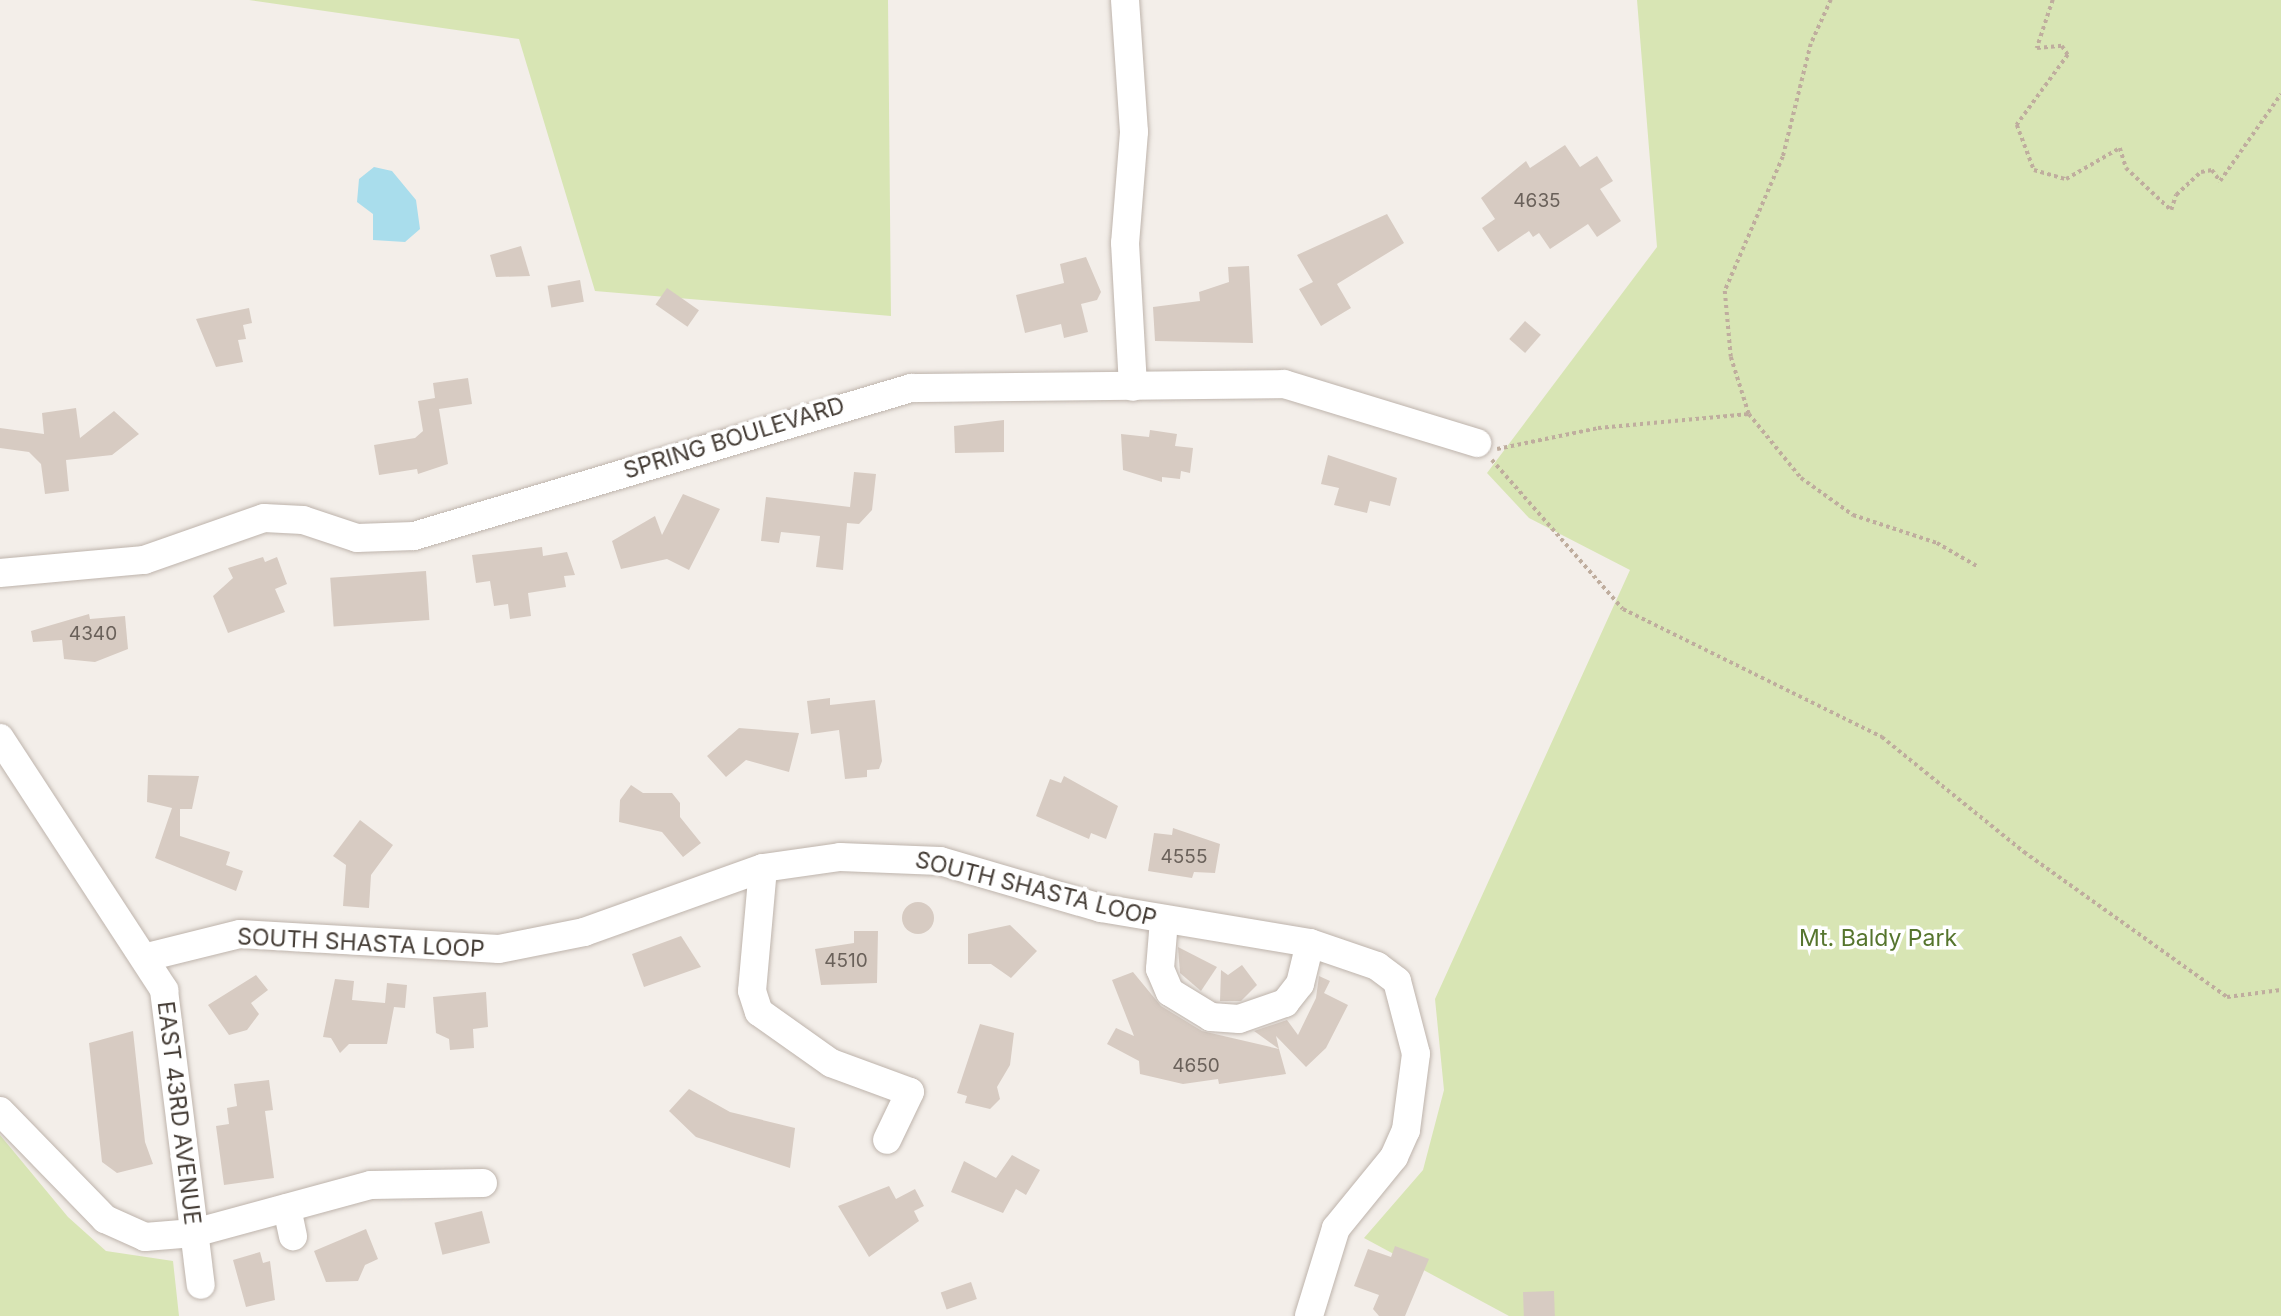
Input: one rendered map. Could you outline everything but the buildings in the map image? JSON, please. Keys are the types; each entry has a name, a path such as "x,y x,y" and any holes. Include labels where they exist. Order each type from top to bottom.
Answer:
{"street":[{"path":"1125,0 1134,132 1125,243 1133,387"},
{"name":"SPRING BOULEVARD","path":"0,573 144,560 264,519 303,520 357,538 414,536 892,390 1303,387 1477,443"},
{"name":"EAST 43RD AVENUE","path":"0,738 147,957 170,1016 201,1285"},
{"name":"SOUTH SHASTA LOOP","path":"147,957 240,934 499,949 584,932 763,868 835,857 918,858 1164,920 1310,943 1377,966 1397,981 1416,1054 1406,1130 1394,1157 1336,1228 1309,1316"},
{"path":"763,868 752,992 759,1012 831,1063 910,1092 887,1140"},
{"path":"1164,920 1160,969 1170,992 1211,1017 1239,1019 1285,1003 1300,984 1310,943"},
{"path":"0,1111 115,1226 145,1237 194,1233 383,1184 483,1182"},
{"path":"287,1208 293,1236"}],"path":[{"path":"1831,0 1811,44 1783,157 1725,291 1731,357 1749,414 1824,498 1976,566"},
{"path":"2053,0 2037,48 2062,46 2068,55 2017,125 2034,170 2066,179 2120,148 2126,168 2171,210 2176,195 2201,172 2212,170 2220,181 2281,94"},
{"path":"1477,443 1504,452 1598,429 1749,414"},
{"path":"1477,443 1623,609 1882,737 2024,852 2227,997 2281,990"}],"green space":[{"path":"249,0 888,0 891,316 595,291 519,39"},
{"name":"Mt. Baldy Park","path":"1637,0 2281,0 2281,1316 1509,1316 1364,1238 1423,1170 1444,1090 1435,999 1630,570 1529,518 1487,473 1657,247"},
{"path":"0,1135 68,1217 106,1251 173,1261 179,1316 0,1316"}],"water":[{"path":"374,167 392,171 416,200 420,229 405,242 373,240 373,214 357,202 359,179"}]}
